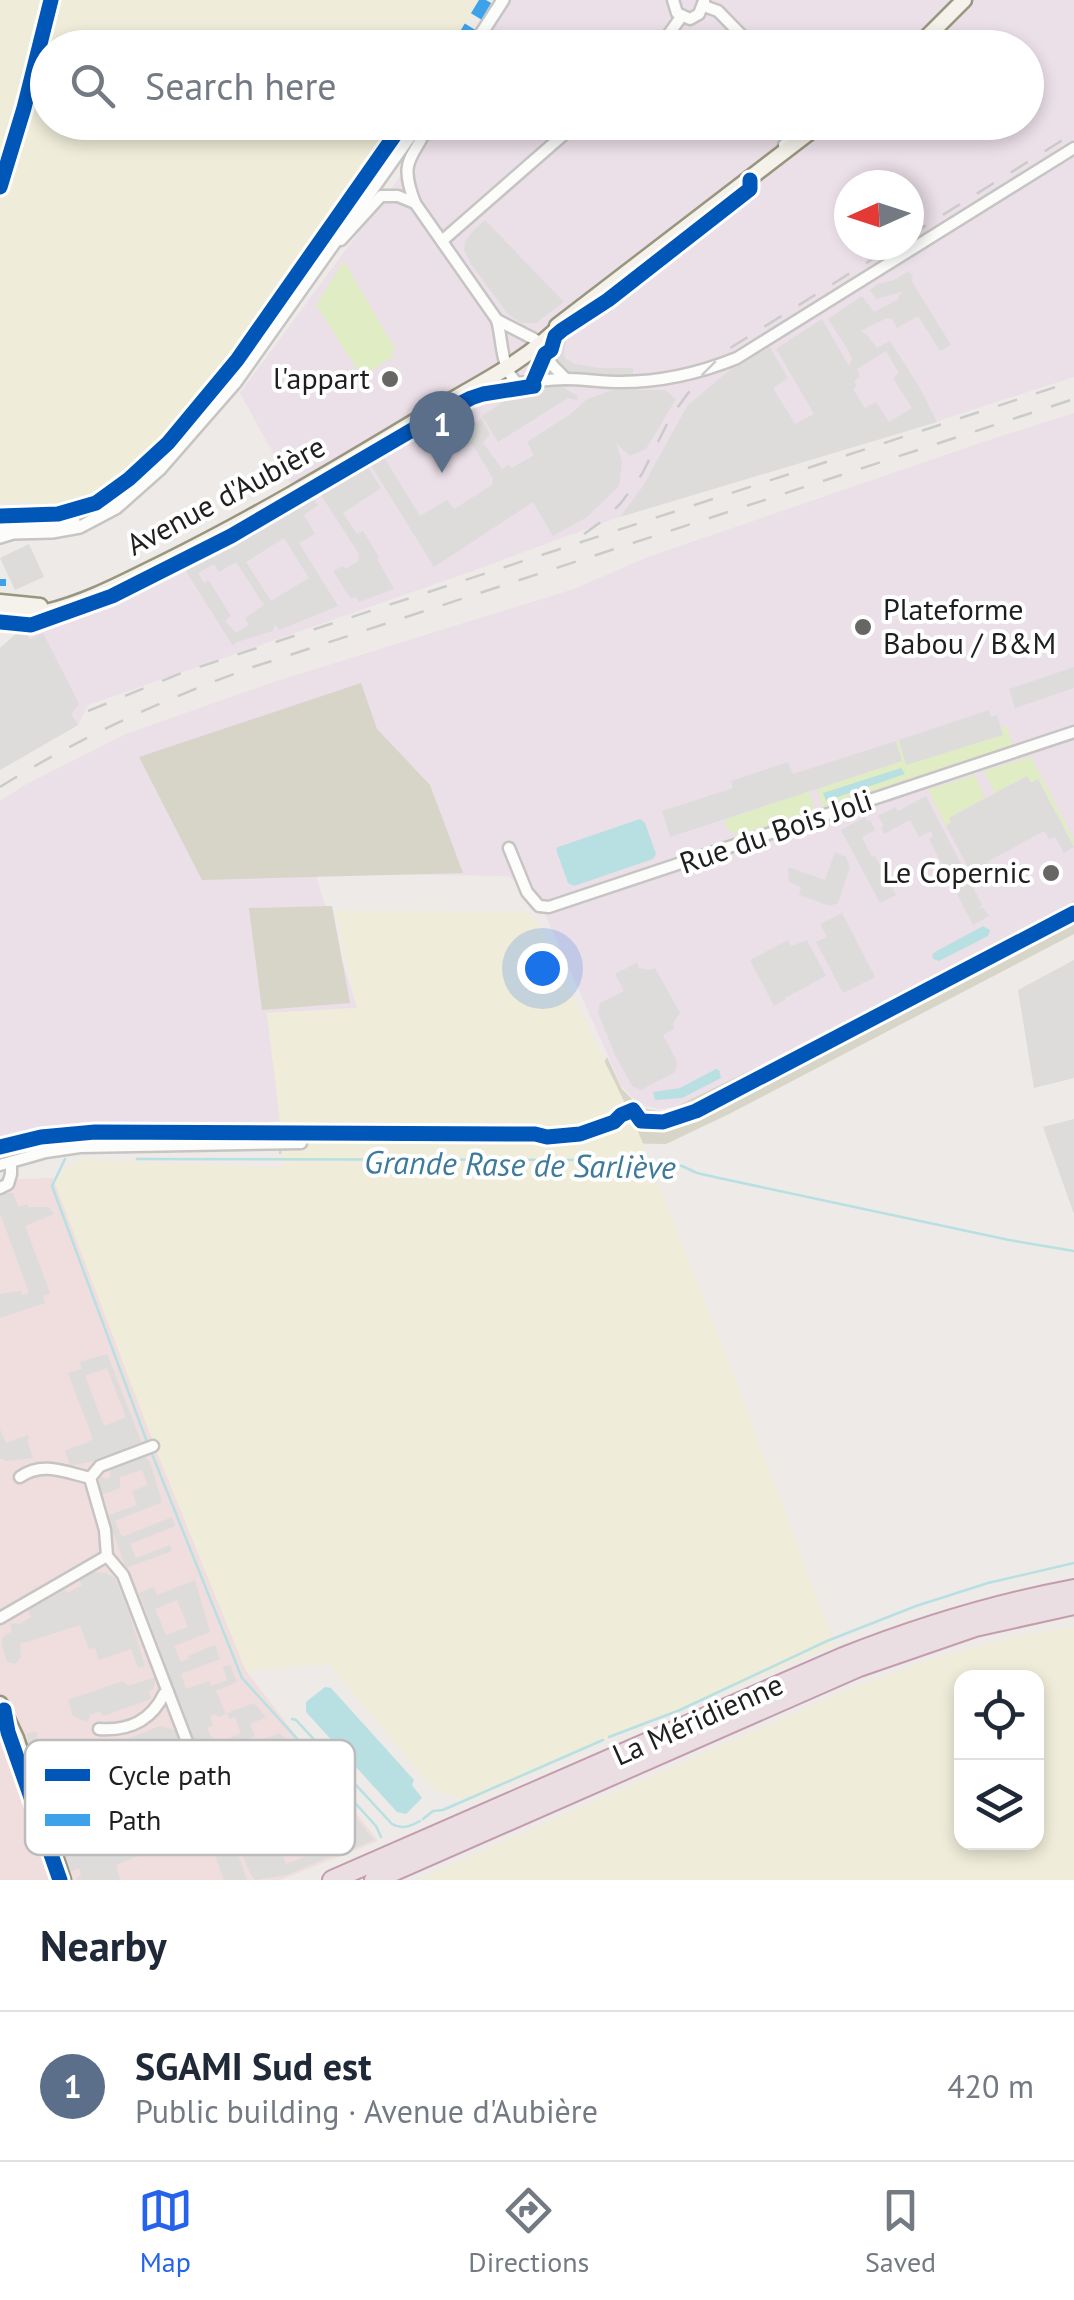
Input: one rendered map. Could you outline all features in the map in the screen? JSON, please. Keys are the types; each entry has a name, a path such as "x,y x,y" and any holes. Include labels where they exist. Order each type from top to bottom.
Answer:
{"highway":[{"path":"1021,1598 1074,1578"},
{"name":"La Méridienne","path":"332,1880 843,1656 933,1623 1021,1598 1074,1588"},
{"name":"La Méridienne","path":"374,1880 859,1667 975,1627 1074,1605"}],"main road":[{"path":"934,30 964,0"},
{"path":"943,30 972,0"},
{"name":"Avenue d'Aubière","path":"0,614 26,616 109,590 200,545 340,467 506,364 803,140"},
{"name":"Avenue d'Aubière","path":"0,602 66,606"},
{"path":"0,1704 25,1765"},
{"path":"56,1855 64,1880"}],"street":[{"path":"484,30 503,0"},
{"path":"673,0 681,17 695,17 704,3 718,10 737,30"},
{"path":"672,30 681,17"},
{"path":"0,537 80,527 107,514 137,490 236,383 407,140"},
{"path":"420,140 408,160 414,203 498,320 506,364 517,383"},
{"path":"443,240 557,140"},
{"name":"Avenue d'Aubière","path":"750,180 789,140"},
{"path":"469,390 566,379 666,379 737,358 1074,148"},
{"path":"322,262 381,196 398,196 414,203"},
{"path":"498,320 537,342 566,379"},
{"path":"0,527 93,520"},
{"name":"Rue du Bois Joli","path":"509,848 526,892 539,906 549,907 1074,732"},
{"path":"0,1153 44,1143 97,1138 278,1138 301,1144 96,1146 46,1152 9,1162 8,1184 0,1188"},
{"path":"90,1478 100,1466 153,1446"},
{"path":"20,1477 41,1467 90,1478"},
{"path":"90,1478 105,1530 107,1556 123,1575 186,1740"},
{"path":"0,1618 107,1556"},
{"path":"100,1729 116,1730 146,1719 168,1692"}],"shaded area":[{"path":"0,0 478,0 480,3 462,30 30,30 30,140 388,140 216,382 136,469 91,501 64,505 0,503"},
{"path":"510,0 1074,0 1074,377 619,517 88,705 78,725 0,770 0,648 16,634 44,628 190,562 300,501 240,393 425,140 1044,140 1044,30 491,30"},
{"path":"485,220 564,302 536,323 521,323 507,313 464,250 465,241"},
{"path":"909,271 951,345 940,351 918,316 897,328 887,318 861,331 877,348 890,341 937,422 620,517 643,486 687,406 733,367 770,347 788,378 773,388 795,424 814,414 776,349 822,319 849,366 852,359 848,350 828,319 862,296 874,312 897,300 902,292 876,299 870,290","holes":["886,351 899,373 893,378 912,408 889,422 876,402 865,408 853,389 857,386 854,381 860,377 857,369"]},
{"path":"615,298 617,304 566,340 564,355 575,364 633,368 633,375 567,373 554,352 557,339"},
{"path":"561,386 578,396 577,400 568,398 498,442 482,416 521,390"},
{"path":"612,390 665,390 676,399 646,449 630,456 616,443 622,461 619,486 587,517 553,536 533,502 434,567 369,462 382,454 420,516 447,500 454,509 492,485 493,478 472,444 463,449 453,435 464,426 462,415 469,411 475,423 482,419 490,434 483,443 502,469 509,465 512,468 534,455 527,442 587,399"},
{"path":"1074,413 1074,907 802,1053 674,1107 660,1109 645,1106 621,1085 539,901 508,876 315,873 357,1008 267,1013 280,1121 271,1122 271,1127 75,1130 0,1142 0,801 126,734 274,682 574,589 648,557"},
{"path":"366,464 381,488 343,513 357,534 363,531 394,589 359,602 356,597 351,599 333,571 343,566 346,569 358,561 359,554 319,492"},
{"path":"313,499 318,505 304,515 315,534 299,543 338,606 279,630 275,624 273,631 233,646 182,565 280,512 295,505 298,508","holes":["284,538 309,578 271,601 246,562","236,562 264,605 245,618 249,625 236,633 225,621 231,616 211,584 208,580 204,583 198,573 214,564 219,572"]},
{"path":"29,544 44,577 15,590 0,558"},
{"path":"26,633 30,639 43,633 79,704 71,714 78,725 0,770 0,648 16,634"},
{"path":"1074,667 1074,688 1015,708 1009,689"},
{"path":"361,683 377,729 430,785 463,873 202,880 139,757"},
{"path":"989,710 991,717 997,715 1003,735 906,765 899,740"},
{"path":"896,741 902,761 670,837 662,811 733,788 731,781 788,762 793,774"},
{"path":"1027,776 1031,783 1038,779 1074,847 1064,853 1055,837 1049,839 1044,831 987,862 994,875 977,884 946,826 951,823 949,818"},
{"path":"926,796 982,905 978,908 989,916 973,925 929,839 933,837 931,831 919,837 910,820 884,834 881,828 884,826 878,816 895,807 898,811"},
{"path":"865,817 875,830 862,837 896,895 880,903 841,830"},
{"path":"835,852 846,857 850,867 838,903 830,906 799,895 801,887 789,882 788,867 825,880"},
{"path":"1074,901 1074,934 666,1144 411,1154 279,1154 279,1131 404,1130 603,1064 607,1057 622,1089 641,1108 665,1112"},
{"path":"332,906 350,1003 262,1010 249,908"},
{"path":"336,911 523,912 534,916 636,1126 835,1645 471,1800 434,1790 329,1664 246,1671 159,1457 53,1178 81,1159 282,1168 267,1013 357,1008"},
{"path":"842,913 875,977 843,993 816,942 827,937 820,924"},
{"path":"788,940 791,946 807,940 826,976 774,1006 750,960"},
{"path":"1074,960 1074,1078 1034,1088 1018,990"},
{"path":"637,963 639,968 655,968 680,1013 673,1023 674,1029 663,1035 677,1062 675,1072 641,1090 632,1086 598,1012 600,1003 624,991 615,974"},
{"path":"1074,1119 1074,1214 1043,1127"},
{"path":"53,1178 159,1457 246,1671 300,1740 25,1740 25,1855 343,1855 280,1880 0,1880 0,1180"},
{"path":"0,1193 13,1193 18,1207 49,1207 54,1214 25,1226 50,1293 43,1296 45,1303 0,1318 0,1294 29,1293 0,1213"},
{"path":"107,1354 142,1444 70,1466 65,1450 93,1439 68,1373 82,1369 80,1362","holes":["107,1368 126,1417 104,1426 85,1376"]},
{"path":"0,1429 6,1443 28,1435 33,1458 0,1458"},
{"path":"144,1456 150,1462 162,1502 115,1521 122,1537 172,1517 175,1526 130,1544 136,1558 170,1545 172,1551 126,1568 107,1516 137,1505 132,1491 148,1485 142,1470 120,1477 120,1488 99,1496 100,1477 107,1479 111,1476 109,1469"},
{"path":"94,1572 115,1578 145,1666 138,1668 131,1649 99,1660 95,1648 89,1649 80,1625 20,1644 21,1657 15,1664 7,1662 2,1638 12,1631 10,1623 20,1624 31,1617 28,1610 82,1585 79,1580"},
{"path":"195,1580 210,1632 174,1646 181,1662 215,1645 220,1659 181,1674 186,1689 227,1680 223,1667 230,1665 237,1682 216,1691 226,1714 210,1716 213,1725 207,1728 213,1740 194,1740 139,1593 154,1587 157,1595","holes":["177,1600 188,1627 166,1635 155,1609"]},
{"path":"1074,1627 1074,1880 424,1877 845,1691 936,1658 1013,1637"},
{"path":"156,1677 149,1692 151,1699 103,1716 100,1711 90,1715 88,1722 73,1716 68,1700 123,1681 128,1686"},
{"path":"254,1703 266,1717 250,1724 255,1736 223,1740 241,1734 235,1717 229,1719 227,1713"},
{"path":"160,1726 175,1730 179,1740 124,1740"},
{"path":"37,1732 38,1740 28,1740 27,1733"},
{"path":"280,1733 286,1740 262,1740"},
{"path":"355,1811 378,1841 355,1850"},
{"path":"355,1816 374,1840 355,1848"},
{"path":"64,1855 141,1855 116,1865 120,1880 76,1880 81,1874 79,1868 70,1872"},
{"path":"215,1855 238,1855 247,1880 224,1880"},
{"path":"243,1855 283,1855 286,1864 310,1855 334,1855 287,1875 255,1880"}],"green space":[{"path":"344,261 395,349 391,352 394,356 362,377 316,305"},
{"path":"1007,726 1012,745 823,807 817,789 902,761 896,741 899,740 907,765 1002,734 1001,728"},
{"path":"1031,757 1074,846 1038,780 1031,783 1027,776 995,793 984,771"},
{"path":"975,775 985,798 950,817 952,823 946,826 928,790"},
{"path":"809,791 815,810 738,835 728,830 724,820"}],"water":[{"path":"901,768 905,774 826,801 823,793"},
{"path":"640,819 656,854 653,859 574,886 568,883 558,847"},
{"path":"983,926 990,930 988,936 939,961 933,959 935,952"},
{"path":"716,1069 721,1078 682,1098 655,1100 653,1092 680,1088"},
{"path":"325,1687 331,1688 414,1780 412,1785 422,1798 406,1814 397,1812 355,1766 355,1740 331,1740 306,1712 306,1702"}],"waterway":[{"path":"65,1159 52,1186 147,1442"},
{"name":"Grande Rase de Sarliève","path":"137,1159 615,1160 682,1166 719,1178 1074,1251"},
{"path":"152,1454 242,1678 298,1740"},
{"path":"609,1737 680,1710 827,1641 916,1606 988,1583 1074,1563"},
{"path":"292,1719 314,1740"},
{"path":"423,1819 433,1811 603,1740"},
{"path":"355,1784 392,1824 403,1827 420,1821"},
{"path":"355,1803 381,1837"}],"railway":[{"path":"924,227 1074,133"},
{"path":"584,534 621,503 642,474 670,418 699,378 727,350 871,260"},
{"path":"88,711 184,672 1074,381"},
{"path":"0,787 123,720 253,667 1074,399"}],"marked path":[{"path":"468,30 486,0"},
{"path":"0,579 0,586"}],"cycle path":[{"path":"44,30 51,0"},
{"path":"0,187 30,84"},
{"path":"0,516 58,514 96,503 168,443 237,360 391,140"},
{"path":"0,622 31,625 112,596 231,536 471,398 534,386 555,336 608,300 750,189 750,180"},
{"path":"0,1147 41,1137 95,1132 547,1137 580,1134 614,1122 633,1110 641,1121 663,1122 696,1111 1074,913"},
{"path":"4,1710 25,1780"},
{"path":"51,1855 60,1880"}],"place":[{"name":"l'appart","path":"390,379"},
{"name":"SGAMI Sud est","path":"442,473"},
{"name":"Plateforme Babou / B&M","path":"863,627"},
{"name":"Le Copernic","path":"1051,873"}]}
